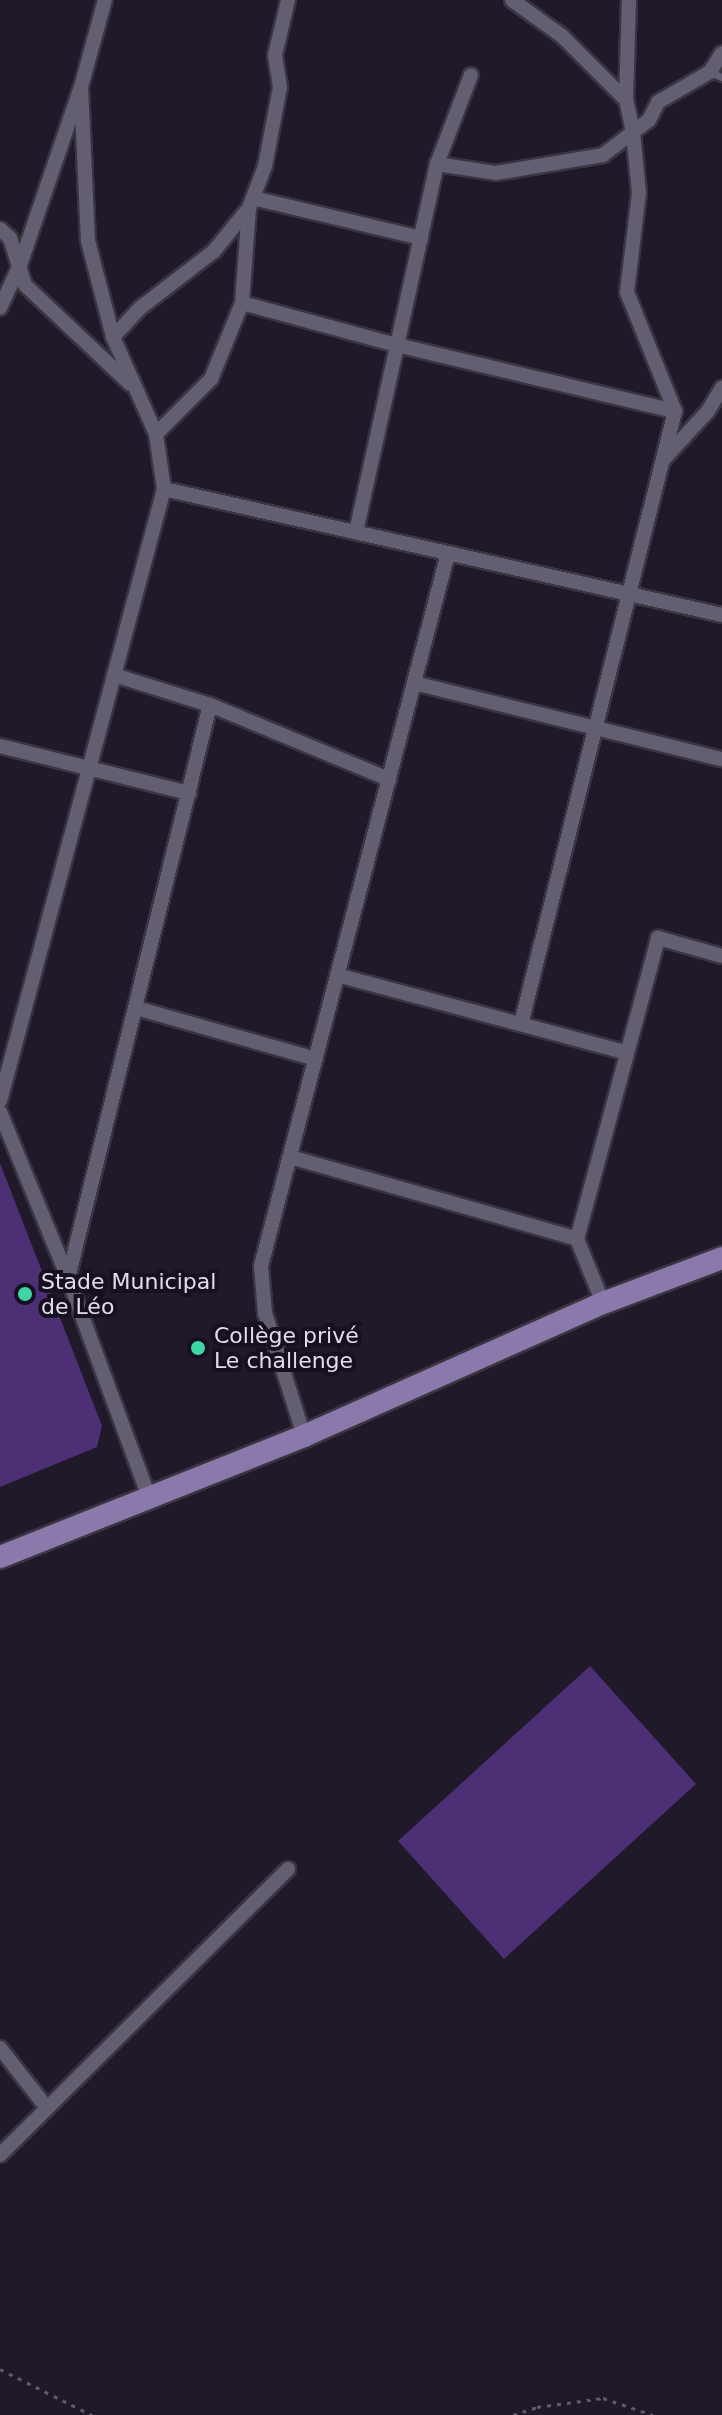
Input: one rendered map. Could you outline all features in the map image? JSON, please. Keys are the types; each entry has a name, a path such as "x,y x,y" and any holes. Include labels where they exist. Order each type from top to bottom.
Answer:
{"main road":[{"path":"0,1557 304,1436 603,1303 722,1258"}],"street":[{"path":"0,308 20,265 81,87 105,0"},
{"path":"156,434 211,379 242,303 251,203 265,166 278,101 280,87 275,55 288,0"},
{"path":"512,0 562,36 626,100"},
{"path":"521,1024 675,411 627,292 639,193 633,132 626,100 629,0"},
{"path":"437,164 496,173 603,155 649,120 658,102 716,74 722,53"},
{"path":"356,532 437,164 471,75"},
{"path":"0,1101 164,489 156,434 113,337 88,241 81,87"},
{"path":"113,337 140,308 214,251 251,203"},
{"path":"251,203 421,238"},
{"path":"0,229 10,238 25,285 87,340 139,393"},
{"path":"242,303 397,345 675,411"},
{"path":"662,461 708,411 722,388"},
{"path":"164,489 722,615"},
{"path":"304,1436 265,1313 261,1266 448,553"},
{"path":"114,675 210,705 389,779"},
{"path":"414,683 722,759"},
{"path":"68,1278 210,705"},
{"path":"0,746 189,793"},
{"path":"603,1303 577,1239 658,938 722,956"},
{"path":"337,975 625,1052"},
{"path":"136,1008 316,1059"},
{"path":"0,1112 68,1278 149,1497"},
{"path":"290,1157 577,1239"},
{"path":"0,2155 288,1869"},
{"path":"0,2048 47,2108"}],"path":[{"path":"0,2369 92,2415"},
{"path":"513,2415 537,2407 603,2398 653,2415"}],"shaded area":[{"name":"Stade Municipal de Léo","path":"0,1163 102,1426 97,1447 0,1487"},
{"path":"590,1666 696,1784 504,1959 398,1841"}],"place":[{"name":"Stade Municipal de Léo","path":"25,1294"},
{"name":"Collège privé Le challenge","path":"198,1348"}]}
